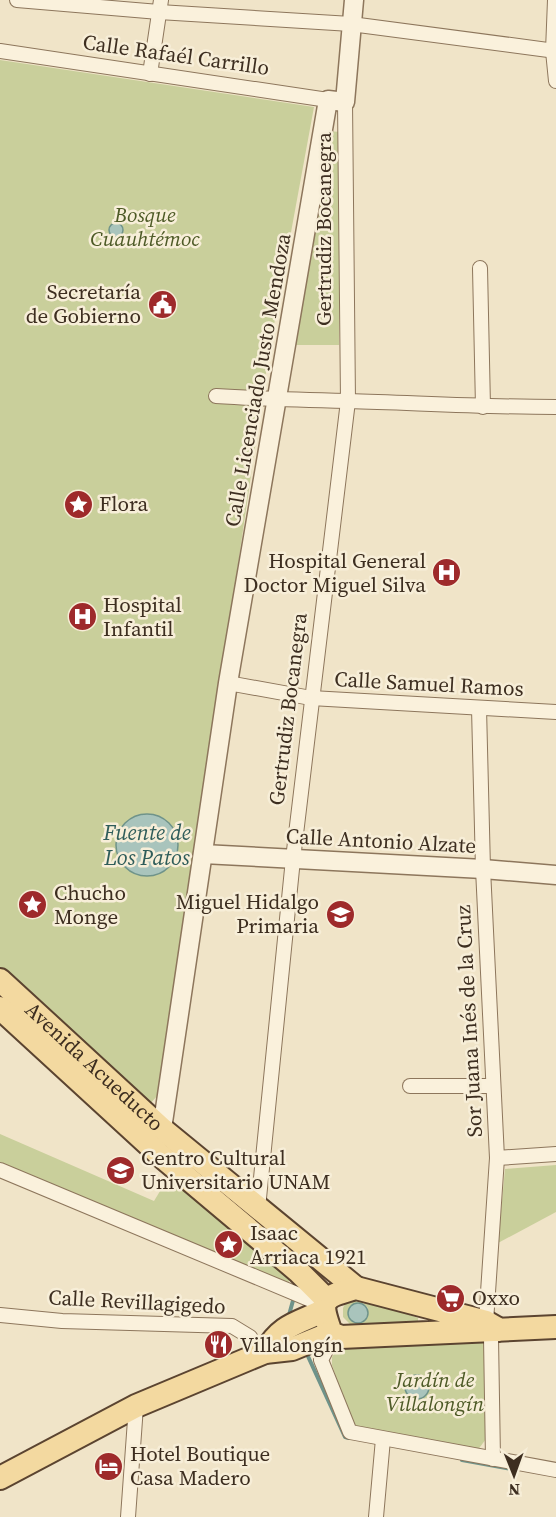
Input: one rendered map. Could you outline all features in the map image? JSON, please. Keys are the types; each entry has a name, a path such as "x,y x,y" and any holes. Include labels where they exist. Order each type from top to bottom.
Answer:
{"main road":[{"name":"Avenida Acueducto","path":"0,980 162,1129 356,1288"},
{"name":"Avenida Acueducto","path":"0,1008 160,1155 298,1271 324,1305"},
{"path":"262,1353 283,1329 324,1305 338,1293 356,1288 492,1328"},
{"path":"324,1305 333,1334"},
{"path":"1,1477 136,1406 262,1353 292,1349 333,1334 341,1337 492,1328 556,1327"}],"street":[{"path":"17,0 160,6 351,24 555,51"},
{"name":"Gertrudiz Bocanegra","path":"258,1208 293,859 348,401 337,101 354,0"},
{"path":"555,0 556,81"},
{"path":"150,74 160,6"},
{"name":"Calle Rafaél Carrillo","path":"0,51 337,101"},
{"name":"Calle Licenciado Justo Mendoza","path":"162,1129 228,683 278,401 337,101"},
{"path":"480,268 483,407"},
{"path":"216,396 278,401 556,407"},
{"name":"Calle Samuel Ramos","path":"228,683 311,698 556,712"},
{"name":"Sor Juana Inés de la Cruz","path":"479,708 483,869 497,1158 492,1328"},
{"name":"Calle Antonio Alzate","path":"203,854 556,874"},
{"path":"410,1086 493,1086"},
{"path":"497,1158 556,1154"},
{"path":"0,1170 324,1305"},
{"name":"Calle Revillagigedo","path":"0,1315 62,1321 232,1326 250,1337 262,1353"},
{"path":"492,1328 493,1459"},
{"path":"333,1334 321,1359 350,1432 556,1470"},
{"path":"128,1517 136,1406"},
{"path":"376,1517 383,1439"}],"green space":[{"name":"Bosque Cuauhtémoc","path":"0,60 314,107 269,352 161,1092 146,1108 0,972"},
{"path":"328,131 340,132 339,345 295,345"},
{"path":"0,1134 154,1201 168,1178 289,1273 290,1280 286,1285 0,1166"},
{"path":"556,1165 556,1212 498,1243 505,1169"},
{"path":"361,1297 418,1318 418,1323 352,1326 343,1317 343,1308 347,1300","holes":["363,1303 368,1308 368,1317 363,1322 353,1322 349,1317"]},
{"name":"Jardín de Villalongín","path":"484,1339 486,1439 477,1451 354,1430 332,1365 332,1357 339,1347"}],"water":[{"path":"113,223 119,223 123,230 119,237 113,237 109,233 109,227"},
{"name":"Fuente de Los Patos","path":"147,814 159,816 169,823 176,833 178,845 176,857 169,867 159,874 147,876 135,874 125,867 118,857 116,845 118,833 125,823 135,816"},
{"path":"354,1303 362,1303 368,1309 368,1317 362,1323 354,1323 348,1317 348,1309"},
{"path":"417,1375 426,1378 429,1387 426,1396 417,1399 408,1396 405,1387 408,1378"}],"waterway":[{"path":"290,1318 294,1297"},
{"path":"306,1352 345,1437 349,1438"},
{"path":"462,1460 517,1470"}],"place":[{"name":"Secretaría de Gobierno","path":"162,304"},
{"name":"Flora","path":"78,504"},
{"name":"Hospital General Doctor Miguel Silva","path":"447,573"},
{"name":"Hospital Infantil","path":"82,617"},
{"name":"Chucho Monge","path":"33,905"},
{"name":"Miguel Hidalgo Primaria","path":"340,914"},
{"name":"Centro Cultural Universitario UNAM","path":"120,1170"},
{"name":"Isaac Arriaca 1921","path":"229,1245"},
{"name":"Oxxo","path":"451,1298"},
{"name":"Villalongín","path":"219,1345"},
{"name":"Hotel Boutique Casa Madero","path":"109,1466"}]}
